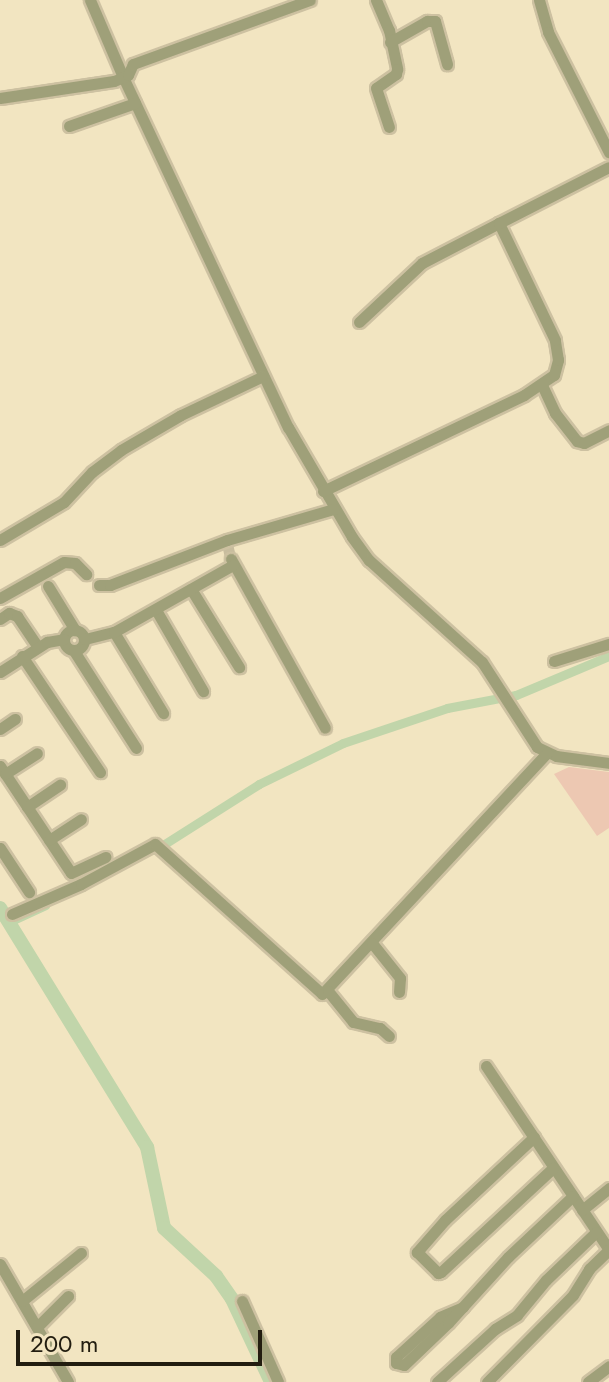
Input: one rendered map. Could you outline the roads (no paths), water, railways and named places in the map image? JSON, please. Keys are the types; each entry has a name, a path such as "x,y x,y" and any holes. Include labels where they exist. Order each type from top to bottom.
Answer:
{"street":[{"path":"90,0 263,376 329,489 334,509 369,560 482,662 529,740 547,753 609,763"},
{"path":"0,98 89,86 310,0"},
{"path":"376,0 390,42 396,74 376,88 389,127"},
{"path":"539,0 548,32 609,152"},
{"path":"390,42 427,21 435,21 447,64"},
{"path":"69,126 135,103"},
{"path":"359,322 422,263 609,167"},
{"path":"329,489 542,385 554,375 558,360 555,340 499,223"},
{"path":"0,540 67,500 92,472 121,450 181,415 263,376"},
{"path":"542,385 555,413 577,441 584,443 609,430"},
{"path":"99,585 110,585 334,509"},
{"path":"0,598 64,562 75,563 86,574"},
{"path":"74,651 80,649 85,639 114,632 156,610 232,562 325,728"},
{"path":"48,586 75,630 85,639"},
{"path":"191,589 239,667"},
{"path":"156,610 203,691"},
{"path":"0,619 13,612 38,647"},
{"path":"0,672 38,647 64,639 75,630"},
{"path":"114,632 163,713"},
{"path":"64,639 64,645 74,651 136,748"},
{"path":"554,661 609,644"},
{"path":"22,656 100,772"},
{"path":"0,729 15,719"},
{"path":"37,753 2,770 71,873 105,857"},
{"path":"12,914 159,849 322,994 547,753"},
{"path":"27,807 60,785"},
{"path":"49,840 81,819"},
{"path":"0,848 29,892"},
{"path":"372,943 400,978 399,992"},
{"path":"328,991 353,1022 380,1028 389,1036"},
{"path":"486,1066 609,1250 589,1269 573,1295 487,1382"},
{"path":"534,1137 445,1220 417,1252 438,1273 441,1272 553,1168"},
{"path":"582,1210 609,1188"},
{"path":"463,1307 440,1317 396,1357 396,1363 404,1365 463,1307 508,1257 573,1196"},
{"path":"437,1382 495,1329 517,1315 596,1232"},
{"path":"22,1301 81,1253"},
{"path":"0,1264 68,1382"},
{"path":"37,1327 68,1296"},
{"path":"242,1301 278,1382"},
{"path":"588,1382 609,1366"}],"waterway":[{"path":"155,850 259,784 343,743 447,708 516,695 609,656"},
{"path":"9,922 45,905"},
{"path":"0,908 147,1147 164,1228 216,1276 232,1299 271,1382"}],"tunnel":[{"path":"228,546 231,559"}]}
